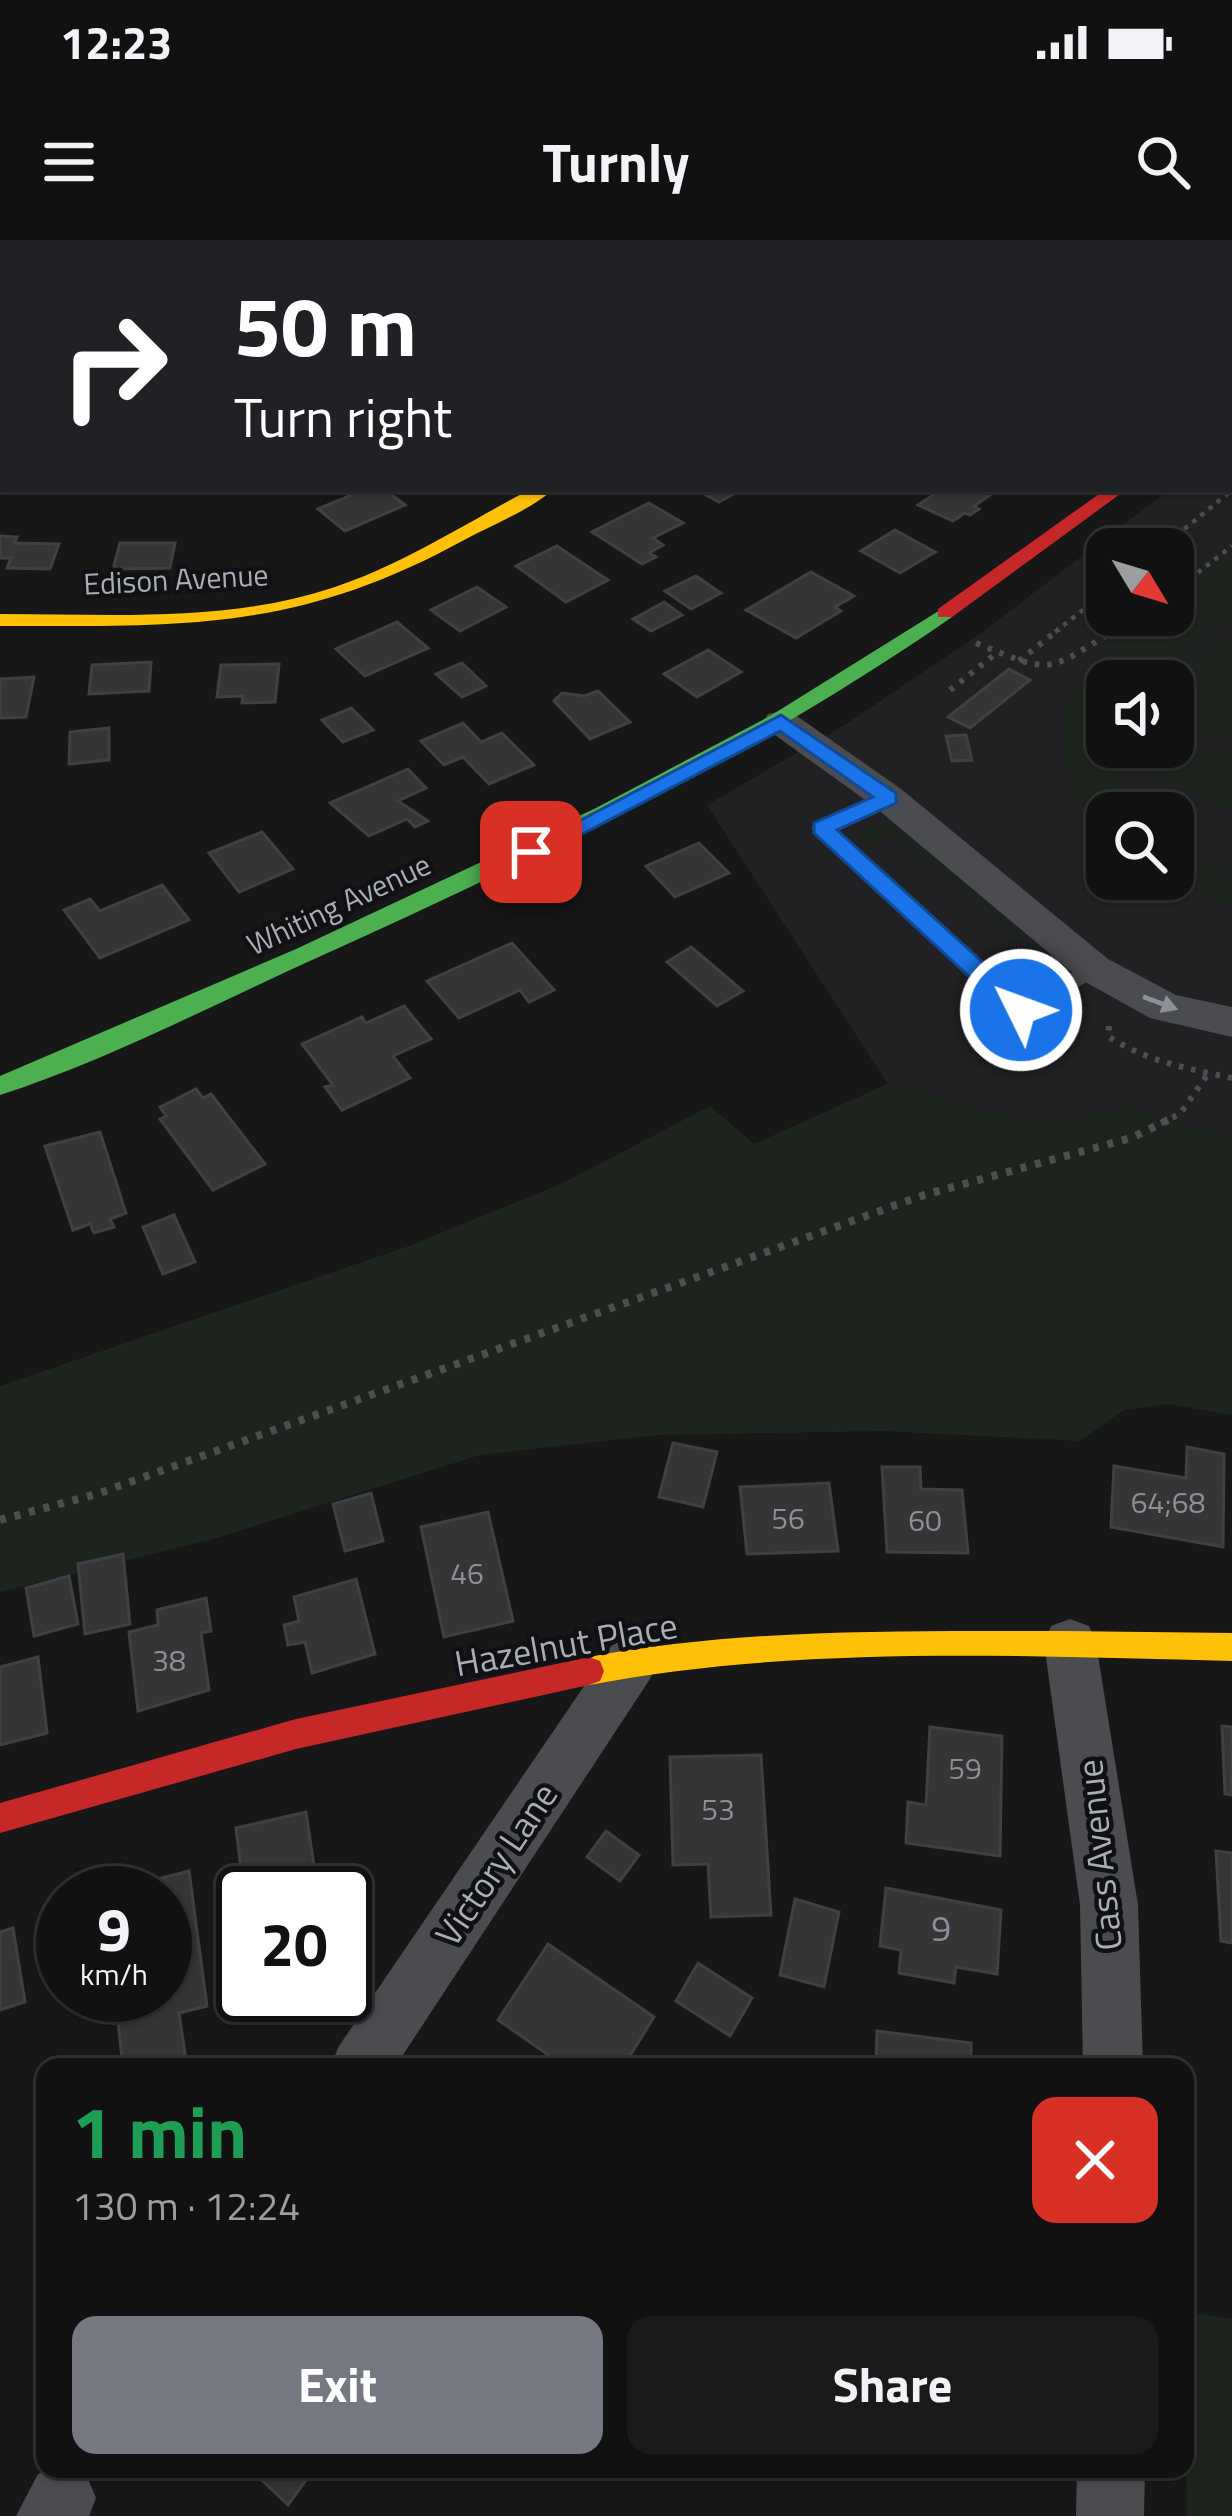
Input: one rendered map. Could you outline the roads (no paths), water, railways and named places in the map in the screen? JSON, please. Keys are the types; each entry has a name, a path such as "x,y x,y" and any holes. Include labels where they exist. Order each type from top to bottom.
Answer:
{"street":[{"name":"Edison Avenue","path":"0,620 204,617 285,607 340,592 539,492"},
{"name":"Whiting Avenue","path":"0,1086 241,987 550,843 781,722 966,602 1114,492"},
{"path":"781,722 889,798 1094,968 1165,1007 1232,1022"},
{"name":"Hazelnut Place","path":"0,1818 296,1734 632,1662 792,1648 1070,1643 1232,1647"},
{"name":"Cass Avenue","path":"1070,1643 1109,1905 1114,2058"},
{"name":"Victory Lane","path":"366,2058 632,1662"},
{"path":"1110,2516 1111,2478"}],"lane":[{"path":"889,798 821,828 1021,1010 1094,968"}]}
